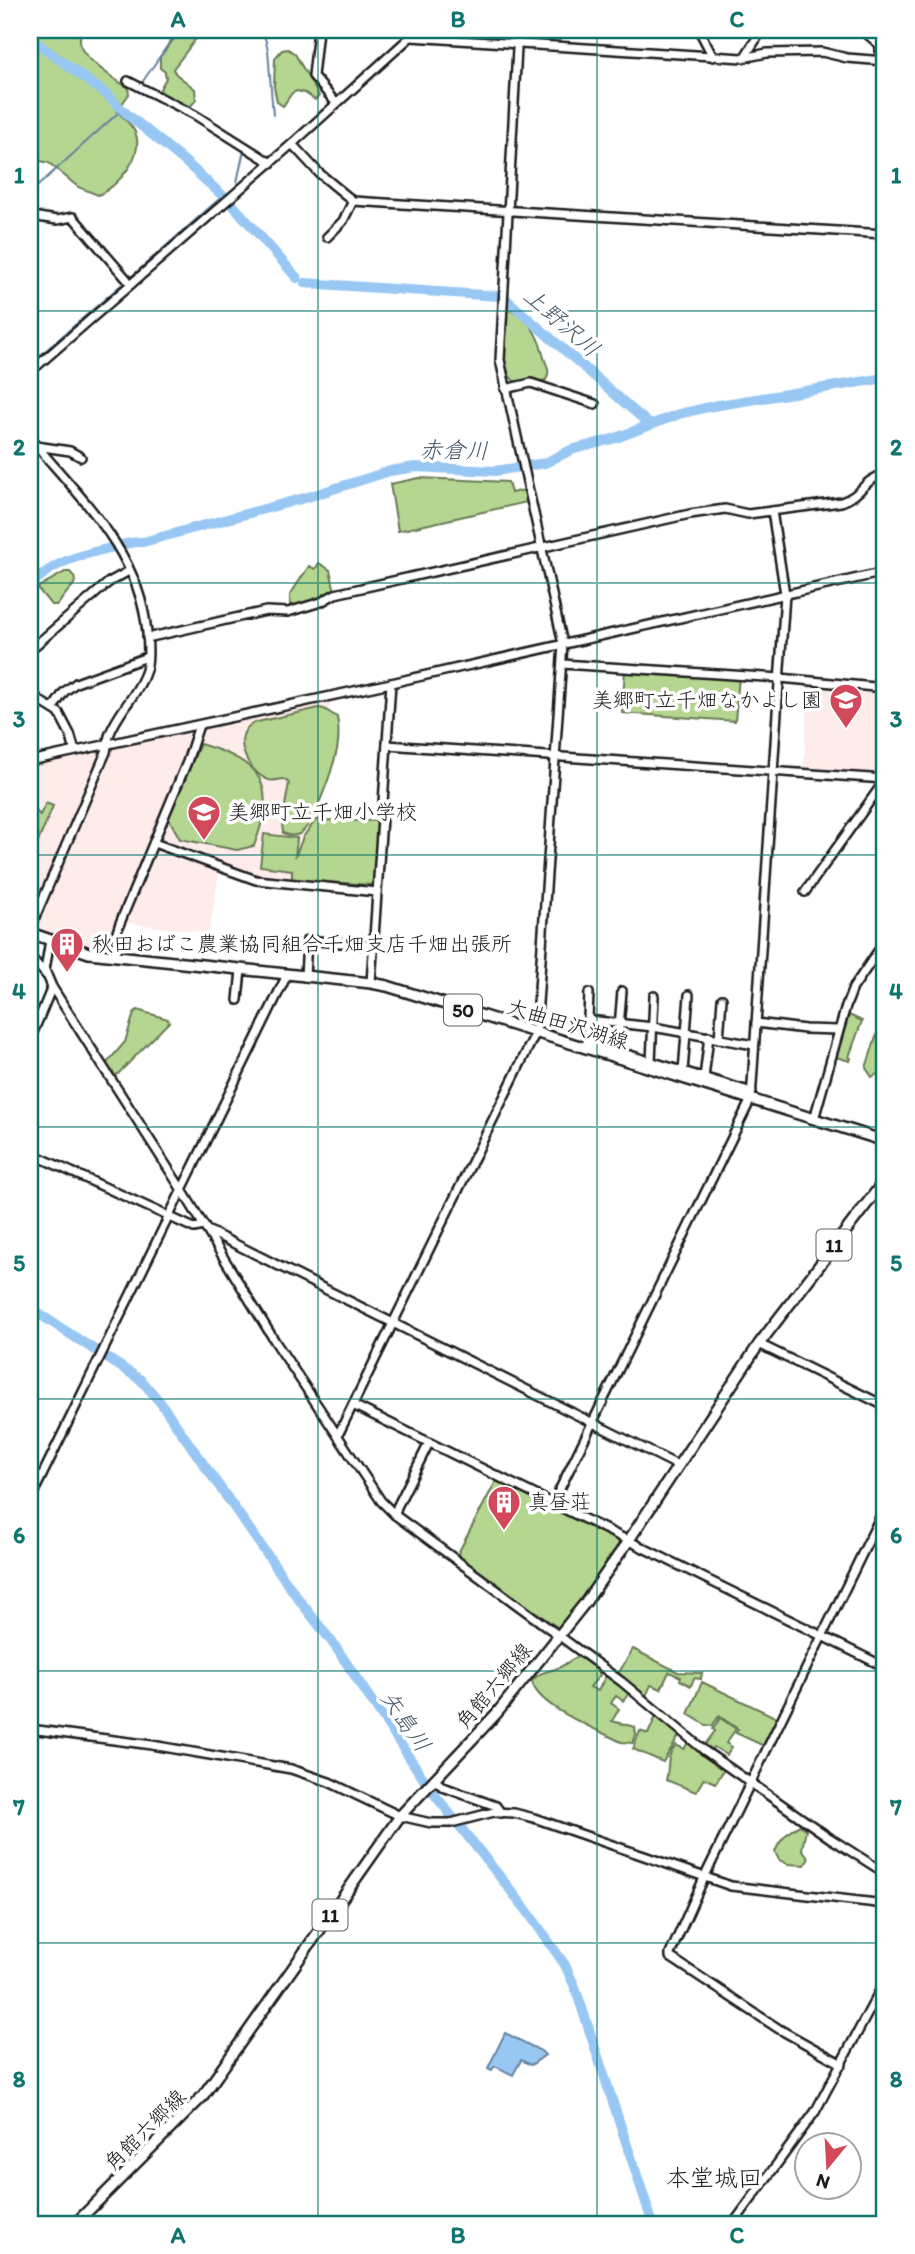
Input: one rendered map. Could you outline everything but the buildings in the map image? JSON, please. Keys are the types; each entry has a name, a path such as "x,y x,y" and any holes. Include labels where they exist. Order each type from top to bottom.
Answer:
{"main road":[{"name":"大曲田沢湖線","path":"31,935 89,953 371,983 587,1045 885,1141"},
{"name":"角館六郷線","path":"75,2224 202,2097 400,1816 497,1713 560,1635 629,1541 759,1344 885,1180"}],"street":[{"path":"318,30 313,76 336,103"},
{"path":"30,372 271,163 418,30"},
{"path":"338,1435 536,1032 563,644 500,360 518,30"},
{"path":"699,30 713,57"},
{"path":"744,58 762,30"},
{"path":"411,37 713,57 744,58 767,53 822,51 847,58 883,61 880,46 862,30"},
{"path":"128,81 195,115 271,163"},
{"path":"292,144 319,173 353,201 885,234"},
{"path":"327,236 343,221 353,201"},
{"path":"30,222 38,218 57,220 73,217 131,284"},
{"path":"505,389 531,383 595,404"},
{"path":"30,438 111,534 124,556 140,598 147,638 145,673 113,728 31,935"},
{"path":"37,446 70,451 81,457"},
{"path":"147,638 267,611 288,612 321,602 335,594 702,512 725,509 748,514 841,502 853,498 872,477 885,474"},
{"path":"553,1503 751,1096 785,594 772,511"},
{"path":"30,650 109,582 130,571"},
{"path":"30,761 885,572"},
{"path":"53,708 64,692 76,683 147,657"},
{"path":"562,664 780,678 885,688"},
{"path":"371,983 391,683"},
{"path":"30,690 40,701 59,713 75,751"},
{"path":"115,956 120,923 187,762 199,725"},
{"path":"387,745 885,780"},
{"path":"805,892 885,780"},
{"path":"154,843 256,880 377,892"},
{"path":"50,940 45,970 52,988 182,1190 276,1343 381,1501 395,1515 622,1682 705,1751 830,1839 885,1873"},
{"path":"305,977 307,940 373,946"},
{"path":"814,1119 838,1030 853,988 885,941"},
{"path":"30,956 49,979"},
{"path":"238,1000 241,970"},
{"path":"30,1500 287,975"},
{"path":"30,1040 52,988"},
{"path":"617,1051 622,991"},
{"path":"589,993 587,1045 617,1051 704,1078 751,1096"},
{"path":"683,1072 688,995"},
{"path":"652,1062 654,996"},
{"path":"719,1039 722,999"},
{"path":"588,1020 653,1027 754,1045"},
{"path":"756,1023 838,1030"},
{"path":"704,1078 709,1037"},
{"path":"30,1153 169,1217 194,1227 205,1228 679,1466"},
{"path":"759,1344 885,1406"},
{"path":"353,1405 885,1667"},
{"path":"395,1515 429,1443"},
{"path":"842,2064 779,2029 670,1957 704,1878 885,1507"},
{"path":"30,1730 152,1745 290,1769 329,1782 400,1816 431,1823 451,1823 494,1812 514,1813 731,1886 885,1904"},
{"path":"431,1783 496,1806 501,1813"},
{"path":"733,2224 815,2112 884,1986"}],"shaded area":[{"name":"美郷町立千畑なかよし園","path":"809,683 885,688 885,777 803,771"},
{"name":"美郷町立千畑小学校","path":"330,701 315,821 382,823 373,885 256,876 221,861 209,933 117,922 110,949 104,953 30,928 30,766"}],"green space":[{"path":"30,30 82,30 81,47 88,57 128,87 129,94 117,111 135,132 136,150 121,178 98,195 78,187 49,163 37,160 30,165"},
{"path":"181,30 199,31 173,69 195,89 196,100 190,107 185,107 160,89 166,78 165,72 160,68 160,57"},
{"path":"288,49 295,54 319,96 315,100 297,91 292,93 283,106 277,102 274,87 275,58 282,50"},
{"path":"505,309 520,315 535,332 548,370 546,380 520,382 513,380 509,374 503,346"},
{"path":"419,478 508,482 511,493 525,490 527,502 398,531 390,484"},
{"path":"319,563 330,570 335,591 321,601 290,609 290,595 309,566 315,569"},
{"path":"65,572 70,572 75,582 58,605 51,605 38,589"},
{"path":"625,670 739,677 735,721 622,713"},
{"path":"319,708 337,717 337,750 311,820 299,834 289,835 283,833 282,823 289,783 283,779 268,780 252,768 244,752 243,736 253,723"},
{"path":"200,744 238,759 259,778 264,791 264,806 254,846 237,850 180,839 168,817"},
{"path":"46,803 53,806 30,861 30,839 35,824 30,805 40,815"},
{"path":"316,820 378,821 373,885 292,880 292,870 260,866 264,834 297,838 295,857 303,837"},
{"path":"137,1010 168,1019 169,1022 113,1076 106,1064 125,1042"},
{"path":"849,1015 862,1021 849,1057 850,1061 836,1057"},
{"path":"880,1030 885,1034 885,1080 881,1072 872,1077 866,1068"},
{"path":"496,1481 618,1540 620,1549 561,1630 456,1557"},
{"path":"633,1649 678,1672 702,1673 701,1679 694,1678 691,1686 680,1680 681,1677 669,1672 661,1689 651,1685 646,1696 618,1674"},
{"path":"578,1657 599,1672 600,1675 590,1687 598,1691 606,1675 630,1692 623,1701 616,1696 611,1703 619,1709 612,1721 635,1727 633,1743 621,1742 570,1717 544,1700 536,1691 532,1681 538,1675 561,1667"},
{"path":"702,1682 777,1718 764,1746 736,1733 738,1729 719,1716 712,1726 688,1714"},
{"path":"656,1716 680,1734 663,1762 633,1749 640,1731 648,1734"},
{"path":"720,1718 736,1729 726,1743 732,1747 727,1755 714,1747 710,1752 703,1747 715,1731 713,1729"},
{"path":"689,1741 724,1769 716,1783 704,1778 696,1792 666,1780 673,1749 676,1745 684,1749"},
{"path":"800,1825 806,1830 802,1849 809,1858 805,1865 788,1864 779,1860 775,1852 779,1844 788,1833"}],"water":[{"path":"505,2033 545,2055 531,2065 521,2060 513,2075 495,2066 492,2070 488,2068"}],"waterway":[{"path":"141,84 178,30"},
{"path":"263,30 268,50 273,115"},
{"name":"上野沢川","path":"30,38 106,94 182,159 233,205 297,278"},
{"path":"30,193 118,113"},
{"path":"237,182 244,150"},
{"path":"132,276 218,200"},
{"name":"上野沢川","path":"305,283 498,296 506,299 650,425"},
{"path":"30,364 121,285"},
{"name":"赤倉川","path":"30,586 57,565 77,557 308,497 390,471 415,467 495,471 545,463 571,450 616,438 679,414 885,378"},
{"name":"矢島川","path":"30,1308 141,1380 160,1402 297,1597 335,1646 431,1790 528,1912 565,1965 575,1987 653,2224"}],"place":[{"name":"美郷町立千畑なかよし園","path":"846,730"},
{"name":"美郷町立千畑小学校","path":"204,842"},
{"name":"秋田おばこ農業協同組合千畑支店千畑出張所","path":"67,974"},
{"name":"真昼荘","path":"504,1532"}],"district":[{"name":"本堂城回","path":"714,2178"}]}
